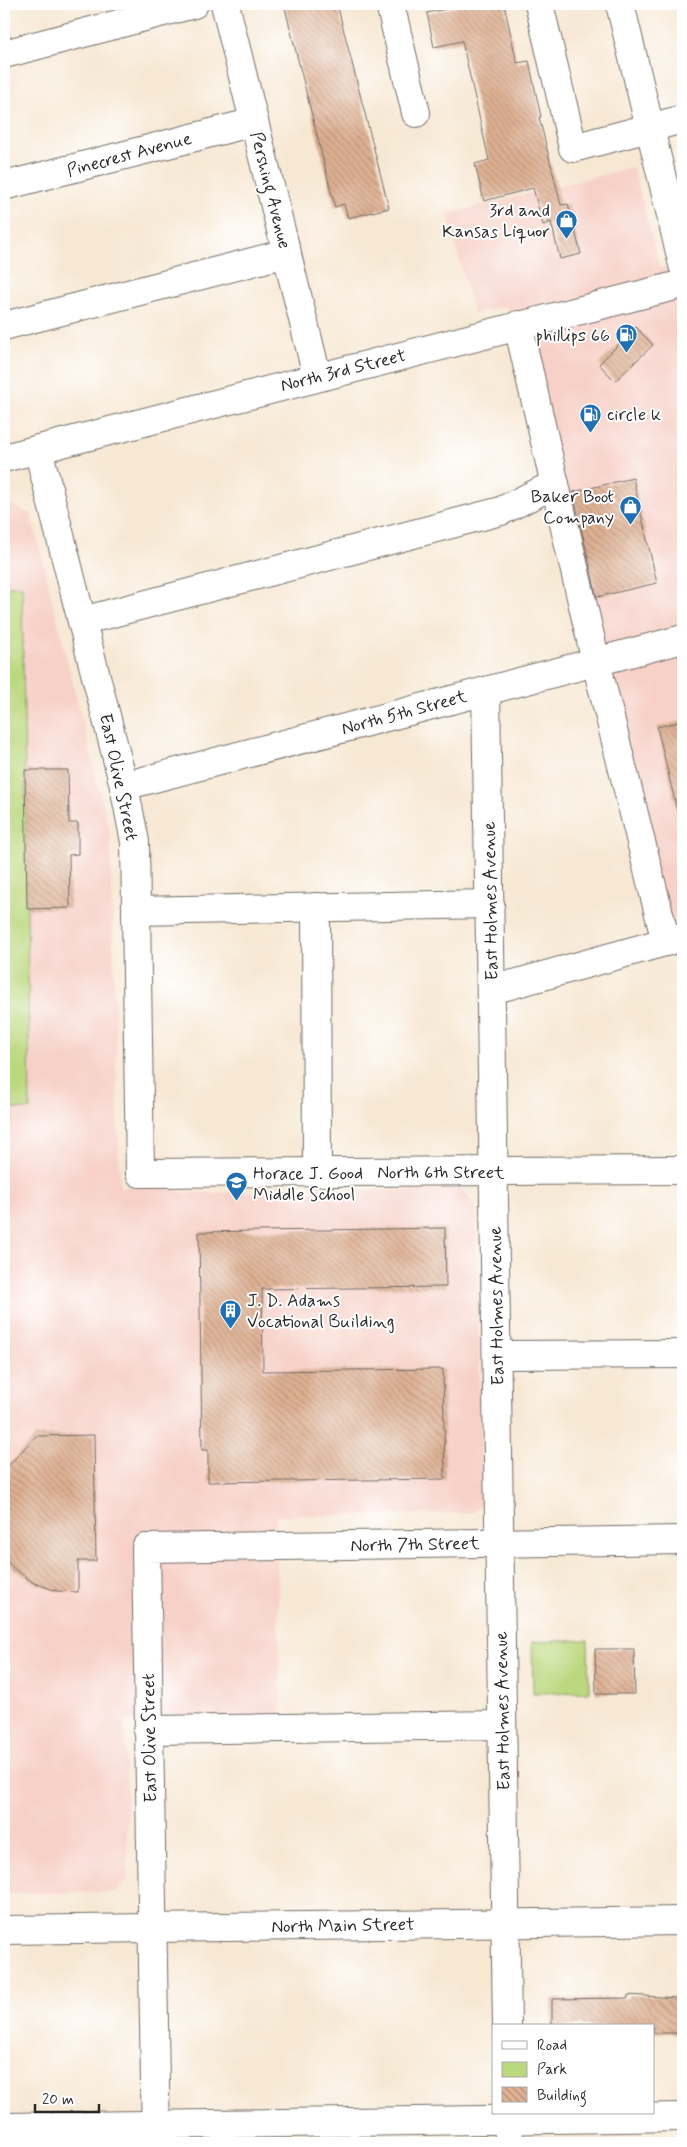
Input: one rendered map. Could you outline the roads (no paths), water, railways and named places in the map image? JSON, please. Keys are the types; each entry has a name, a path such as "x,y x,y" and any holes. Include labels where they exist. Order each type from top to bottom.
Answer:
{"street":[{"path":"4,54 194,4"},
{"name":"Pershing Avenue","path":"225,4 318,376"},
{"path":"390,4 416,113"},
{"path":"538,4 573,148 683,119"},
{"path":"620,4 683,265"},
{"name":"Pinecrest Avenue","path":"4,186 254,122"},
{"path":"4,326 287,254"},
{"name":"North 3rd Street","path":"4,458 683,284"},
{"path":"492,990 674,939 596,662 518,325"},
{"name":"East Olive Street","path":"38,449 124,786 135,842 140,1172"},
{"path":"82,621 501,512 555,484"},
{"name":"North 5th Street","path":"124,786 683,639"},
{"name":"East Holmes Avenue","path":"486,690 507,2024"},
{"path":"136,911 490,904"},
{"path":"316,907 317,1172"},
{"name":"North 6th Street","path":"140,1172 683,1170"},
{"path":"497,1355 683,1354"},
{"name":"North 7th Street","path":"146,1548 683,1540"},
{"name":"East Olive Street","path":"146,1548 155,2134"},
{"path":"148,1730 502,1725"},
{"name":"North Main Street","path":"4,1930 683,1921"},
{"path":"4,2127 155,2134 509,2125 683,2116"}],"place":[{"name":"3rd and Kansas Liquor","path":"566,239"},
{"name":"phillips 66","path":"626,354"},
{"name":"circle k","path":"591,433"},
{"name":"Baker Boot Company","path":"630,525"},
{"name":"Horace J. Good Middle School","path":"237,1202"},
{"name":"J. D. Adams Vocational Building","path":"231,1329"}]}
